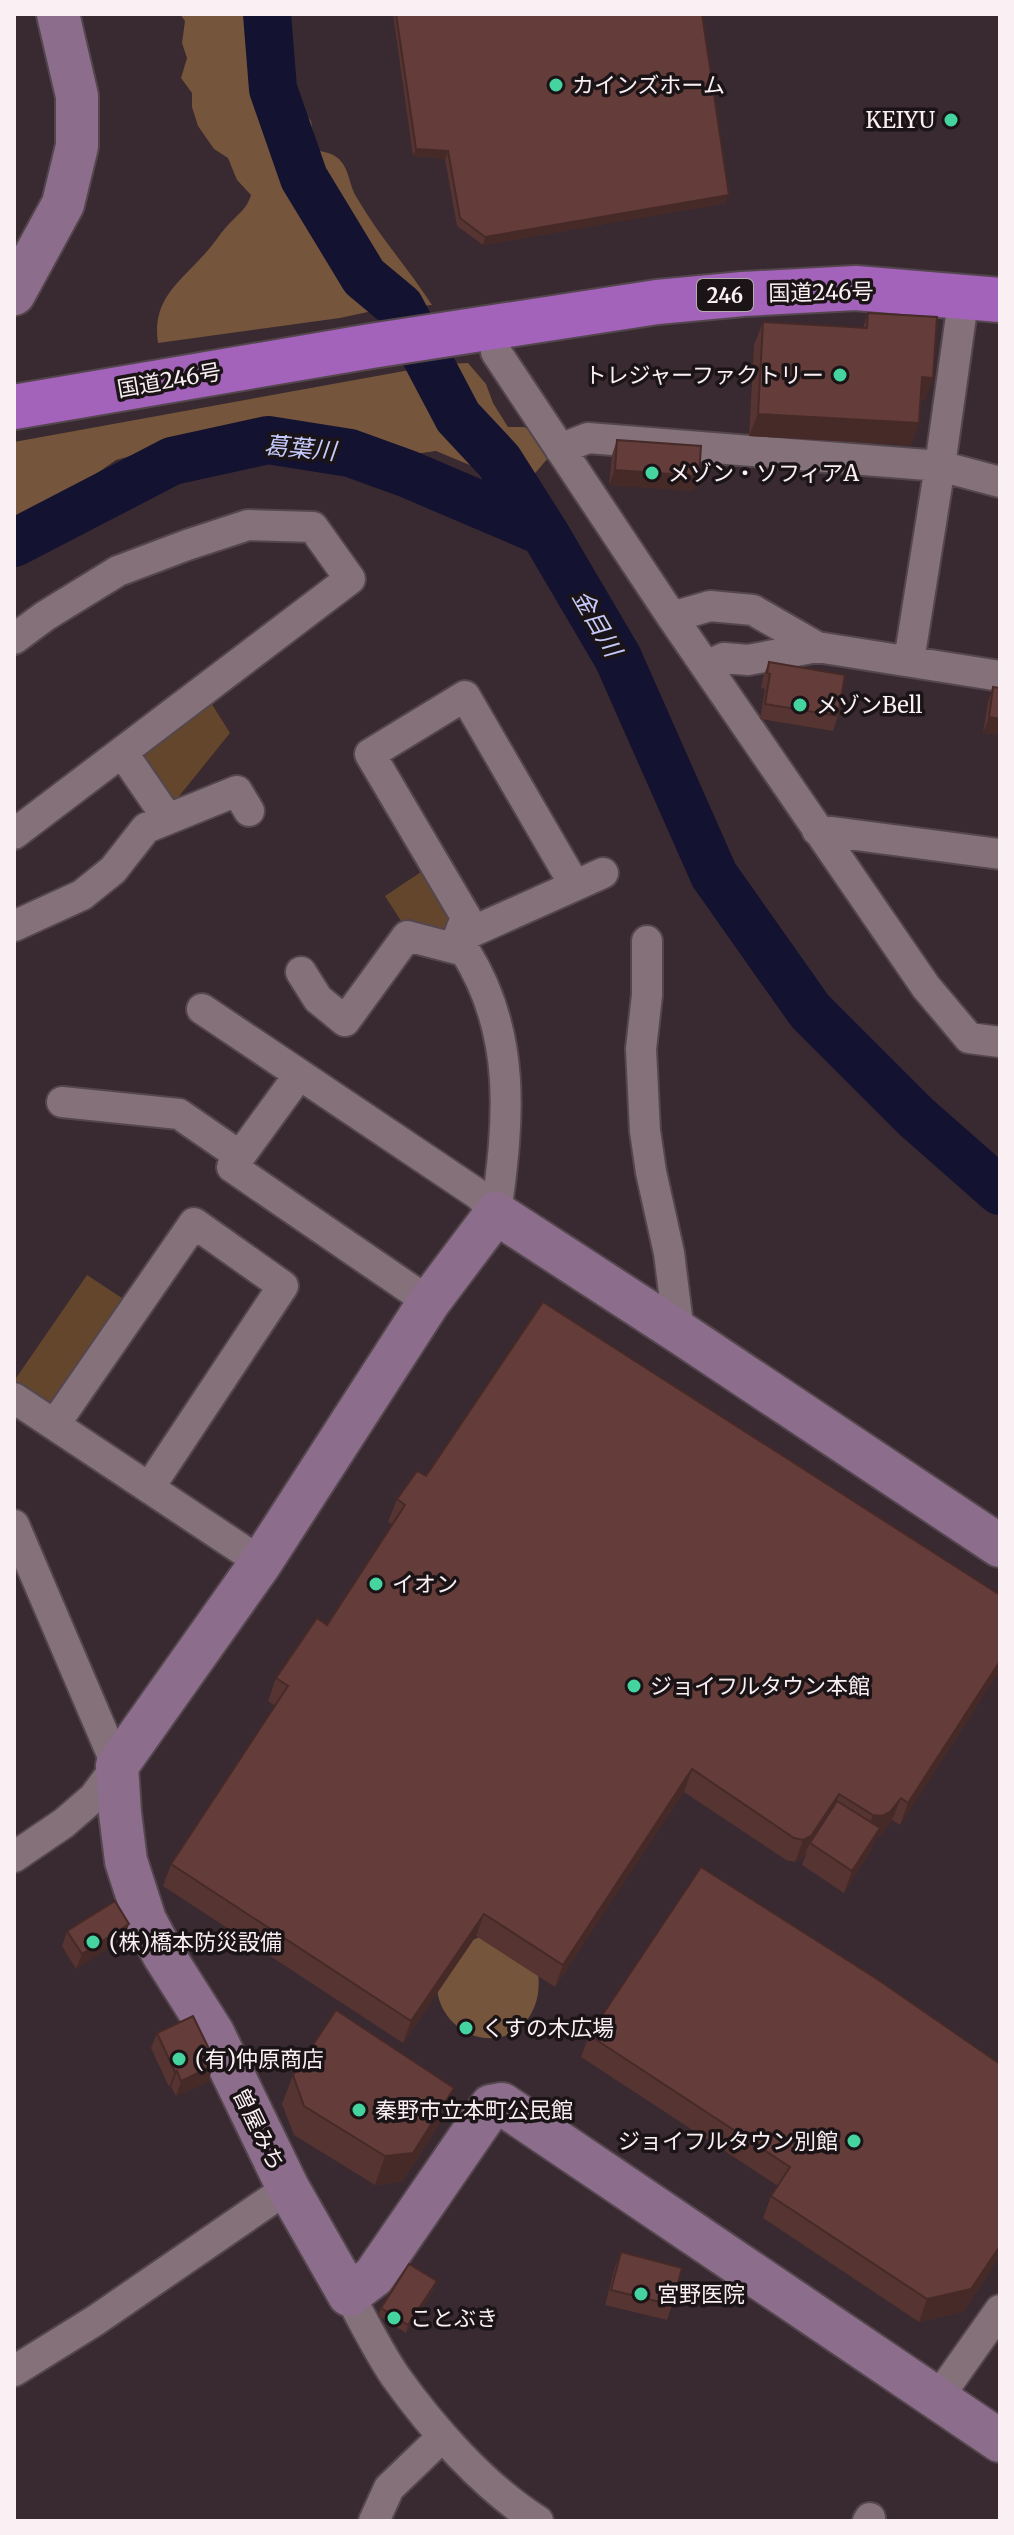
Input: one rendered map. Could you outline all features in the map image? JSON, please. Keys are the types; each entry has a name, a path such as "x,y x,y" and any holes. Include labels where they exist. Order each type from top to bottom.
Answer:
{"highway":[{"name":"国道246号","path":"14,407 371,346 657,302 856,288 982,298"}],"street":[{"path":"14,294 63,204 77,146 77,96 58,14"},
{"path":"909,661 940,466 982,298"},
{"path":"496,352 672,617 926,987 969,1038 1000,1042"},
{"path":"560,449 588,438 940,466 1000,482"},
{"path":"14,639 118,571 248,525 313,527 350,579 14,834"},
{"path":"672,617 710,606 753,610 817,647"},
{"path":"706,666 724,658 748,660 817,647 1000,676"},
{"path":"14,1857 94,1797 260,1564 429,1302 496,1213 506,1106 501,1035 489,997 462,944 466,917 370,754 465,696 574,884"},
{"path":"122,752 168,819"},
{"path":"14,926 82,895 113,870 146,828 237,791 249,811"},
{"path":"817,830 1000,854"},
{"path":"301,972 318,999 345,1021 407,936 462,944 574,884 603,873"},
{"path":"647,941 647,995 641,1049 645,1131 669,1253 679,1332"},
{"path":"202,1009 479,1195 496,1213 1000,1546"},
{"path":"299,1075 232,1167 429,1302"},
{"path":"62,1102 97,1092 179,1114 240,1156"},
{"path":"55,1424 194,1223 283,1286 149,1488"},
{"path":"14,1398 260,1564"},
{"path":"14,1525 117,1766"},
{"name":"曽屋みち","path":"117,1766 126,1861 145,1920 213,2033 288,2188 394,2374 442,2437 518,2508 538,2521"},
{"path":"349,2295 374,2276 491,2106 502,2104 1000,2441"},
{"path":"14,2371 96,2320 288,2188"},
{"path":"937,2399 1000,2310"},
{"path":"374,2521 389,2488 442,2437"}],"shaded area":[{"path":"180,14 291,14 282,26 283,40 295,80 298,104 311,121 316,150 334,155 343,163 354,193 432,305 377,310 158,343 159,313 164,301 245,208 251,195 237,180 228,158 214,149 198,126 192,107 192,93 181,78 187,58 182,43 185,21"},
{"path":"468,363 486,384 493,403 508,427 524,427 546,439 548,458 531,478 508,481 436,451 414,454 322,427 256,428 189,440 116,460 40,513 14,527 14,442 443,364"},
{"path":"208,698 230,733 172,805 139,762 140,749"},
{"path":"427,868 454,916 451,928 437,936 409,919 403,924 385,896"},
{"path":"87,1275 128,1302 60,1404 47,1406 14,1381"},
{"path":"484,1936 537,1968 539,1983 533,2010 526,2022 505,2036 491,2038 467,2033 453,2022 442,2008 438,1991 440,1979 463,1947"}],"building":[{"name":"カインズホーム","path":"396,14 702,14 729,195 485,237 460,218 448,151 416,149"},
{"name":"トレジャーファクトリー","path":"868,313 937,317 933,378 922,377 919,423 758,414 763,322 867,328"},
{"path":"617,440 701,446 699,476 615,470"},
{"path":"769,662 845,675 838,716 765,704"},
{"path":"993,687 1000,688 1000,719 989,717"},
{"name":"ジョイフルタウン本館","path":"543,1302 1000,1595 1000,1661 908,1803 901,1798 890,1812 882,1816 873,1815 839,1794 811,1836 803,1840 794,1838 692,1769 563,1965 484,1914 411,2021 171,1864 288,1686 276,1678 317,1618 327,1625 405,1505 397,1499 417,1471 426,1476"},
{"path":"837,1801 880,1828 852,1871 810,1843"},
{"name":"ジョイフルタウン別館","path":"701,1867 877,1979 1000,2064 1000,2246 971,2289 927,2299 771,2196 790,2167 589,2035"},
{"path":"115,1901 129,1924 82,1954 67,1931"},
{"name":"秦野市立本町公民館","path":"336,2010 454,2088 413,2153 385,2156 304,2106 293,2075"},
{"path":"193,2016 212,2055 208,2057 213,2066 181,2081 157,2033"},
{"path":"621,2252 682,2268 672,2305 611,2290"},
{"path":"409,2264 437,2281 408,2325 381,2308"}],"waterway":[{"name":"金目川","path":"267,14 273,89 304,178 364,277 400,307 458,417 499,461 544,532 618,658 714,875 810,1011 916,1117 1000,1191"},
{"name":"葛葉川","path":"14,543 172,461 268,440 350,453 408,474 544,532"}],"place":[{"name":"カインズホーム","path":"556,85"},
{"name":"KEIYU","path":"951,120"},
{"name":"トレジャーファクトリー","path":"840,375"},
{"name":"メゾン・ソフィアA","path":"652,473"},
{"name":"メゾンBell","path":"800,705"},
{"name":"イオン","path":"376,1584"},
{"name":"ジョイフルタウン本館","path":"634,1686"},
{"name":"(株)橋本防災設備","path":"93,1942"},
{"name":"くすの木広場","path":"466,2028"},
{"name":"(有)仲原商店","path":"179,2059"},
{"name":"秦野市立本町公民館","path":"359,2110"},
{"name":"ジョイフルタウン別館","path":"854,2141"},
{"name":"宮野医院","path":"641,2294"},
{"name":"ことぶき","path":"394,2318"}]}
